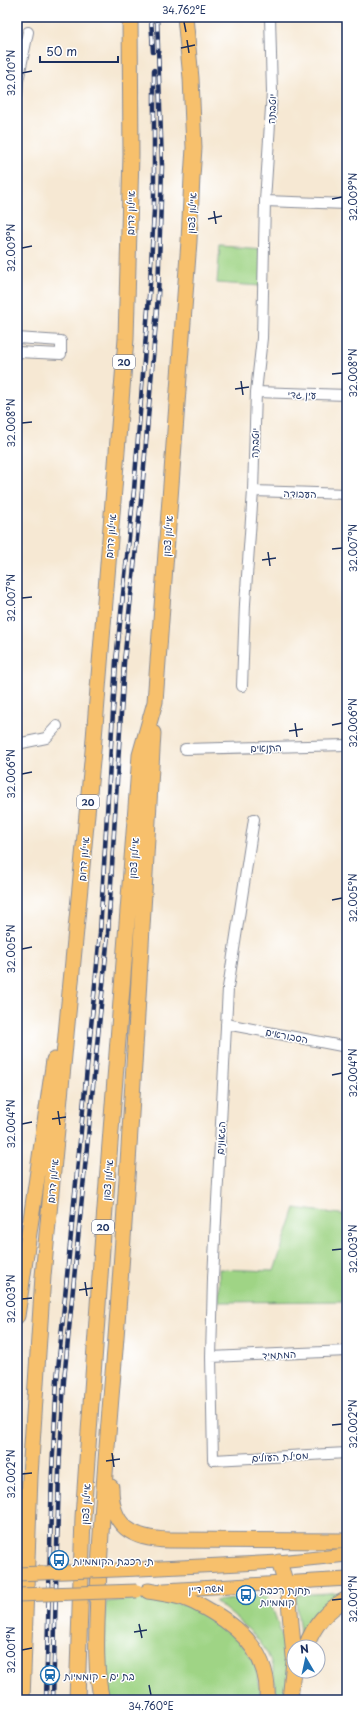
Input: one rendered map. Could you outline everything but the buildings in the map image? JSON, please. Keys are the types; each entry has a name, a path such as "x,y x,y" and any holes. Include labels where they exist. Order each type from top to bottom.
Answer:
{"highway":[{"name":"איילון דרום","path":"22,1700 30,1476 43,1276 84,853 126,339 131,155 130,17"},
{"name":"איילון צפון","path":"77,1700 83,1517 104,1218 140,755 155,702 189,241 194,148 185,17"},
{"path":"190,78 194,17"},
{"path":"102,1700 99,1681 97,1628 102,1527 109,1418 128,1184 155,702"},
{"path":"17,1316 84,853"},
{"path":"109,1418 111,1490 113,1506 116,1516 130,1531 142,1537 153,1540 347,1541"},
{"path":"279,1562 286,1584 290,1605 293,1639"},
{"path":"142,1591 185,1598 218,1615 244,1634 253,1646 264,1672 267,1700"},
{"path":"309,1639 312,1632 326,1614 337,1604 347,1599"},
{"path":"291,1700 293,1679"},
{"path":"291,1700 298,1679"}],"main road":[{"path":"17,1574 279,1562 347,1555"},
{"name":"משה דיין","path":"17,1595 142,1591 286,1584 347,1579"}],"street":[{"name":"יוטבתה","path":"242,686 245,604 253,491 256,392 262,338 266,200 272,92 270,17"},
{"path":"17,95 17,81 28,32"},
{"path":"266,200 347,204"},
{"path":"17,338 61,341 60,354 17,352"},
{"name":"עין גדי","path":"256,392 347,395"},
{"name":"העבודה","path":"253,491 347,494"},
{"path":"17,744 46,738 57,726"},
{"name":"התנאים","path":"186,749 347,745"},
{"name":"הגאונים","path":"213,1460 211,1357 213,1278 228,988 254,819"},
{"name":"הסבוראים","path":"226,1024 347,1047"},
{"name":"המתמיד","path":"211,1357 347,1351"},
{"name":"מסילת העולים","path":"213,1460 347,1453"}],"green space":[{"path":"220,246 264,249 261,286 217,283"},
{"path":"295,1208 347,1215 347,1301 219,1302 219,1269 274,1271"},
{"path":"347,1592 320,1611 301,1639 295,1595"},
{"path":"267,1596 279,1626 286,1654 286,1679 288,1679 288,1682 284,1700 275,1700 273,1669 261,1643 238,1620 215,1601"},
{"path":"147,1597 174,1602 198,1611 234,1636 249,1653 254,1663 260,1686 261,1700 109,1700 106,1689 104,1664 104,1626 106,1602"}],"railway":[{"path":"151,17 153,52"},
{"path":"53,1700 59,1472 64,1380 108,934 124,662 142,491 158,296 162,166 157,17"},
{"path":"46,1700 52,1472 57,1380 100,933 116,661 134,490 150,283 154,210 154,70"}],"place":[{"name":"ת. רכבת הקוממיות","path":"59,1560"},
{"name":"תחנת רכבת קוממיות","path":"246,1595"},
{"name":"בת ים - קוממיות","path":"50,1675"}]}
